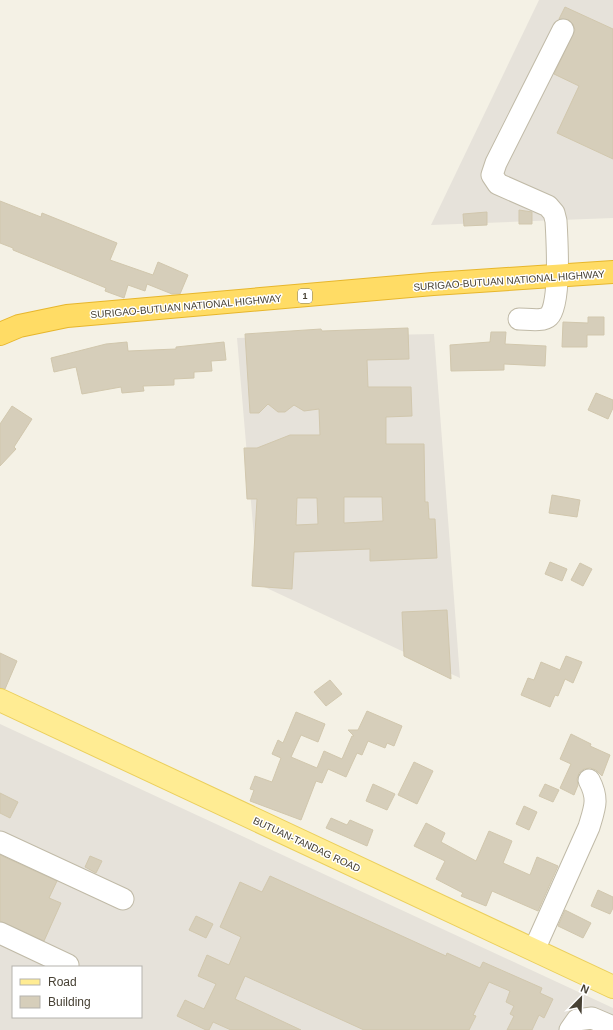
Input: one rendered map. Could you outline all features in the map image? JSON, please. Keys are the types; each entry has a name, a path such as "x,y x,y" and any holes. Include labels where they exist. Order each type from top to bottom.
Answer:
{"highway":[{"name":"SURIGAO-BUTUAN NATIONAL HIGHWAY","path":"0,334 18,326 67,316 613,272"}],"main road":[{"name":"BUTUAN-TANDAG ROAD","path":"0,700 613,987"}],"lane":[{"path":"519,319 545,319 550,316 553,310 558,276 556,221 554,213 548,206 498,184 492,175 496,163 563,30"},
{"path":"534,950 593,814 596,793 589,780"},
{"path":"0,842 123,899"},
{"path":"0,933 68,965"},
{"path":"570,1030 577,1020 592,1018 613,1027"}],"shaded area":[{"path":"539,0 613,0 613,218 431,225"},
{"path":"434,334 460,678 258,584 237,338"},
{"path":"0,724 613,1008 613,1030 0,1030"}],"building":[{"path":"565,7 613,29 613,159 557,133 579,86 554,74 575,30 573,24 569,20 559,19"},
{"path":"0,201 41,217 42,213 117,243 110,260 153,275 158,262 188,275 180,294 172,294 147,284 145,291 128,285 124,298 105,291 106,288 13,250 13,248 0,243"},
{"path":"519,210 532,212 532,224 519,224"},
{"path":"487,212 487,225 464,226 463,214"},
{"path":"588,317 604,317 604,335 587,335 587,347 562,347 563,322 588,323"},
{"path":"408,328 409,359 367,360 368,387 411,387 412,416 386,417 386,444 424,444 425,502 428,502 429,519 435,519 437,558 370,561 370,549 294,552 292,589 252,586 257,499 247,499 244,448 257,448 290,435 320,435 319,409 304,411 294,405 285,412 278,412 268,404 259,413 250,413 245,334 321,329 322,331","holes":["344,497 382,497 383,521 344,523","297,498 317,498 318,524 296,525"]},
{"path":"491,332 506,332 505,344 546,346 545,366 504,364 504,370 451,371 450,345 490,342"},
{"path":"127,342 128,351 176,349 176,347 224,342 226,360 211,361 212,371 194,372 194,378 174,379 174,385 143,386 144,391 122,393 121,387 82,394 76,367 54,372 51,358 106,344"},
{"path":"596,393 613,400 613,408 608,419 588,410"},
{"path":"12,406 32,419 14,447 16,449 0,466 0,424"},
{"path":"552,495 580,500 577,517 549,513"},
{"path":"550,562 567,569 562,581 545,574"},
{"path":"580,563 592,569 583,586 571,580"},
{"path":"447,610 451,679 404,656 402,612"},
{"path":"0,653 17,661 5,689 0,688"},
{"path":"566,656 582,662 573,683 565,679 558,696 555,695 550,707 521,695 528,678 534,680 541,662 560,670"},
{"path":"330,680 342,694 326,706 314,692"},
{"path":"367,711 402,726 394,746 387,743 385,748 368,741 362,755 357,753 346,777 328,769 322,783 316,781 301,820 250,801 254,790 250,789 255,776 272,782 281,758 272,754 278,740 283,743 296,712 325,724 318,742 301,735 291,757 317,768 324,751 342,759 352,736 354,736 348,730 358,730"},
{"path":"571,734 591,744 590,746 610,755 602,776 596,770 590,768 584,769 579,773 577,779 578,785 574,795 560,788 571,764 560,759"},
{"path":"414,762 433,771 417,804 398,795"},
{"path":"373,784 395,794 387,810 366,801"},
{"path":"545,784 559,790 553,802 539,796"},
{"path":"0,793 18,802 10,818 0,813"},
{"path":"524,806 537,812 529,830 516,824"},
{"path":"331,818 347,825 350,820 373,830 367,846 326,828"},
{"path":"426,823 445,833 441,842 476,861 489,831 512,841 503,863 530,875 537,857 558,866 538,911 492,891 486,906 461,896 463,893 436,879 445,861 414,846"},
{"path":"0,855 57,881 49,898 61,903 44,941 0,921"},
{"path":"90,856 102,861 96,873 85,867"},
{"path":"270,876 446,956 447,953 480,968 483,962 542,988 540,993 553,999 544,1018 539,1015 532,1030 507,1030 514,1016 510,1014 514,1006 506,1002 510,991 489,982 473,1015 476,1016 469,1030 364,1030 245,976 235,999 301,1030 231,1030 213,1022 209,1030 206,1030 177,1016 185,1000 204,1009 216,984 198,976 207,955 229,965 241,937 220,927 240,882 262,892"},
{"path":"598,890 613,897 613,908 610,914 591,906"},
{"path":"565,910 591,923 583,938 558,926"},
{"path":"196,916 213,924 206,938 189,930"}]}
